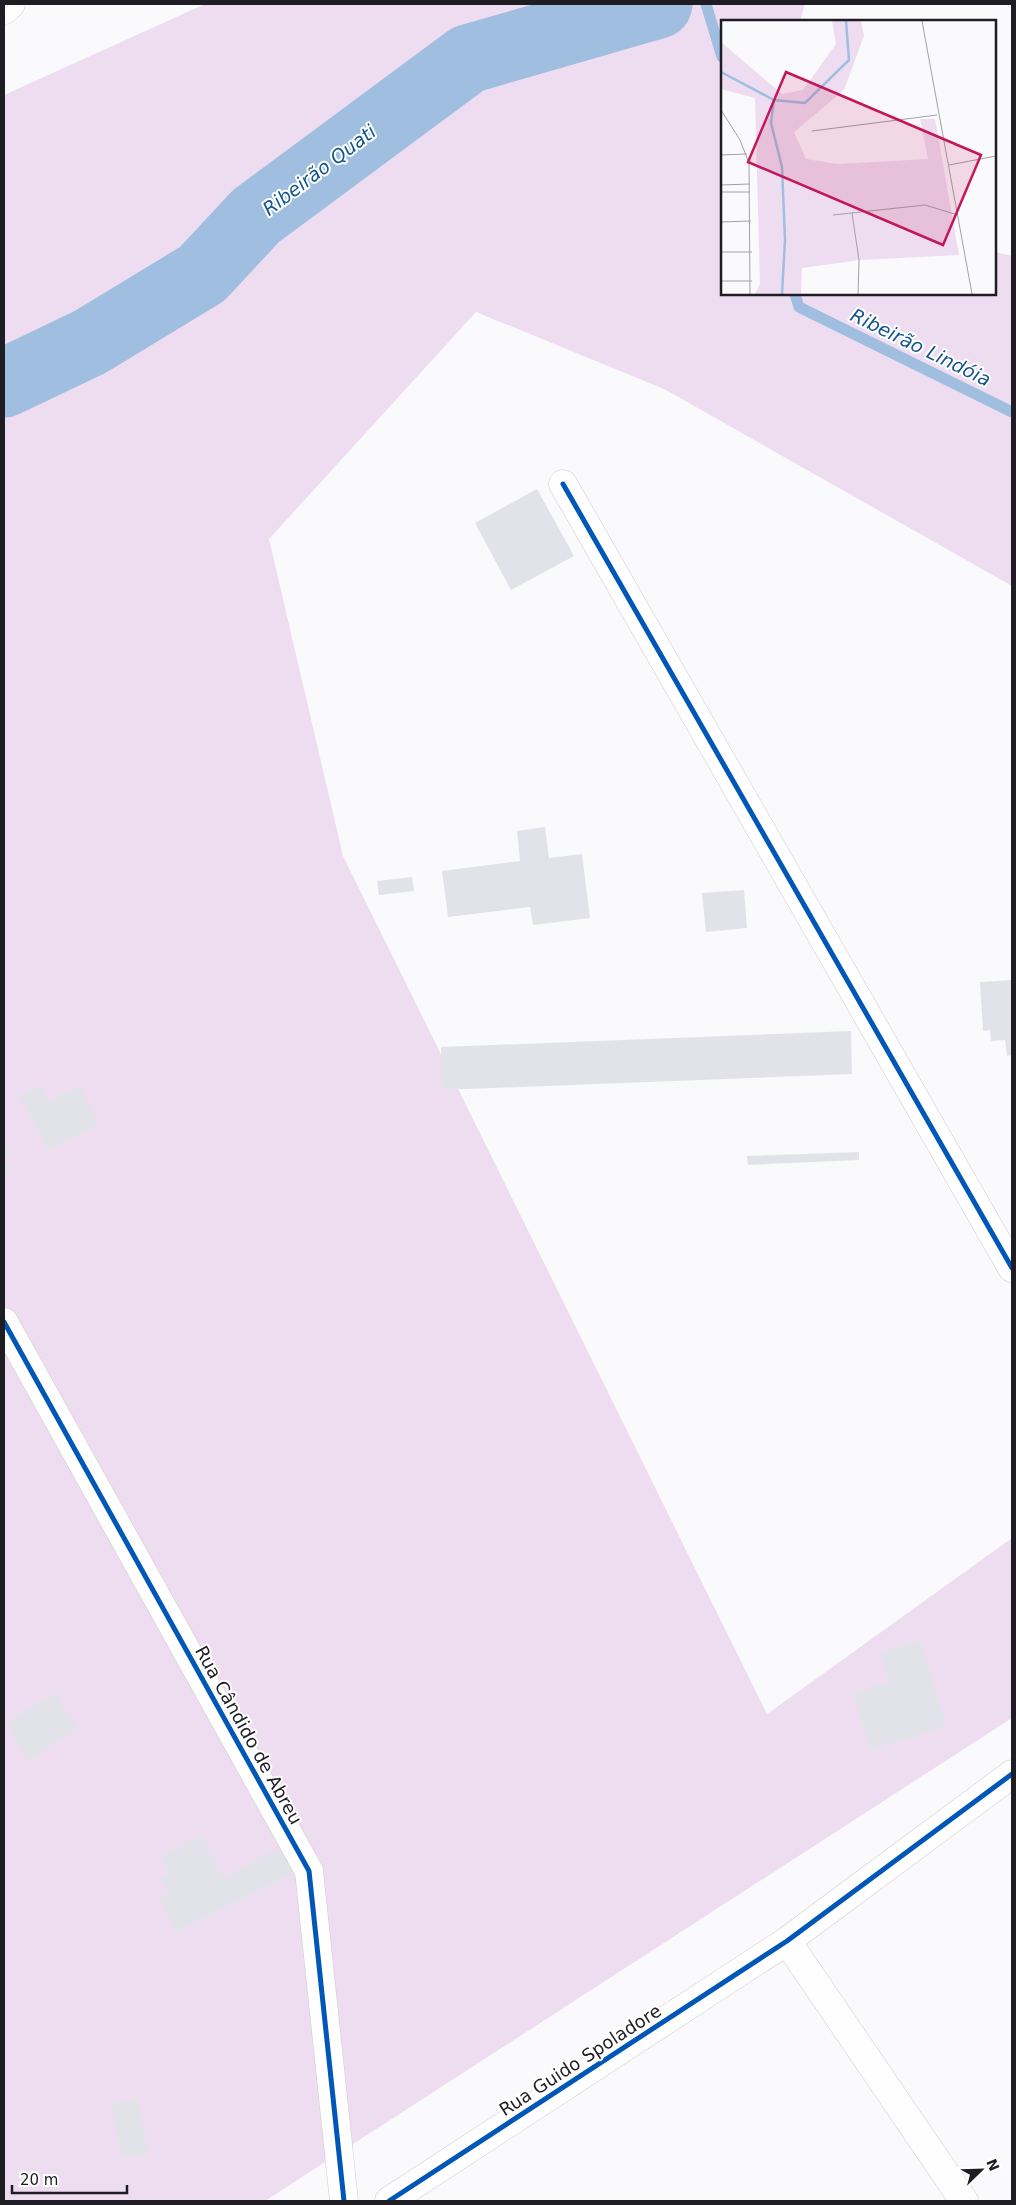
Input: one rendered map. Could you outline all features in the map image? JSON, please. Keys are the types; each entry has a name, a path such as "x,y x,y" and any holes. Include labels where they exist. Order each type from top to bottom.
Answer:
{"street":[{"path":"4,10 11,4"},
{"path":"563,484 1012,1268"},
{"name":"Rua Cândido de Abreu","path":"4,1322 309,1871 344,2201"},
{"name":"Rua Guido Spoladore","path":"389,2201 787,1941 1012,1774"},
{"path":"787,1941 964,2201"}],"shaded area":[{"path":"205,4 805,4 800,20 721,20 721,295 996,295 996,252 1012,256 1012,586 664,389 476,312 269,539 343,856 767,1714 1012,1538 1012,1718 265,2201 4,2201 4,95"}],"building":[{"path":"537,489 574,556 511,590 475,523"},
{"path":"545,827 549,858 582,854 590,918 533,925 530,907 448,917 442,871 520,861 517,831"},
{"path":"412,877 414,891 379,895 377,881"},
{"path":"744,890 747,928 706,932 702,893"},
{"path":"1012,980 1012,1055 1007,1056 1005,1040 991,1041 990,1030 983,1031 980,982"},
{"path":"851,1031 852,1074 442,1090 441,1047"},
{"path":"40,1085 49,1101 79,1086 99,1124 48,1151 19,1095"},
{"path":"4,1136 13,1154 5,1158 12,1173 4,1177"},
{"path":"859,1152 859,1160 748,1165 747,1156"},
{"path":"921,1640 946,1727 870,1750 853,1693 889,1682 881,1652"},
{"path":"54,1692 78,1728 29,1761 5,1724"},
{"path":"202,1835 223,1877 289,1843 302,1869 176,1932 159,1897 168,1892 161,1878 169,1874 161,1856"},
{"path":"138,2098 148,2154 121,2158 111,2103"}],"waterway":[{"name":"Ribeirão Quati","path":"4,383 90,342 202,274 256,216 468,59 658,4"},
{"name":"Ribeirão Lindóia","path":"706,4 721,54"},
{"name":"Ribeirão Lindóia","path":"795,295 799,307 1012,412"}],"cycle path":[{"path":"563,484 1012,1268"},
{"path":"4,1322 309,1871 344,2201"},
{"path":"389,2201 787,1941 1012,1774"}]}
